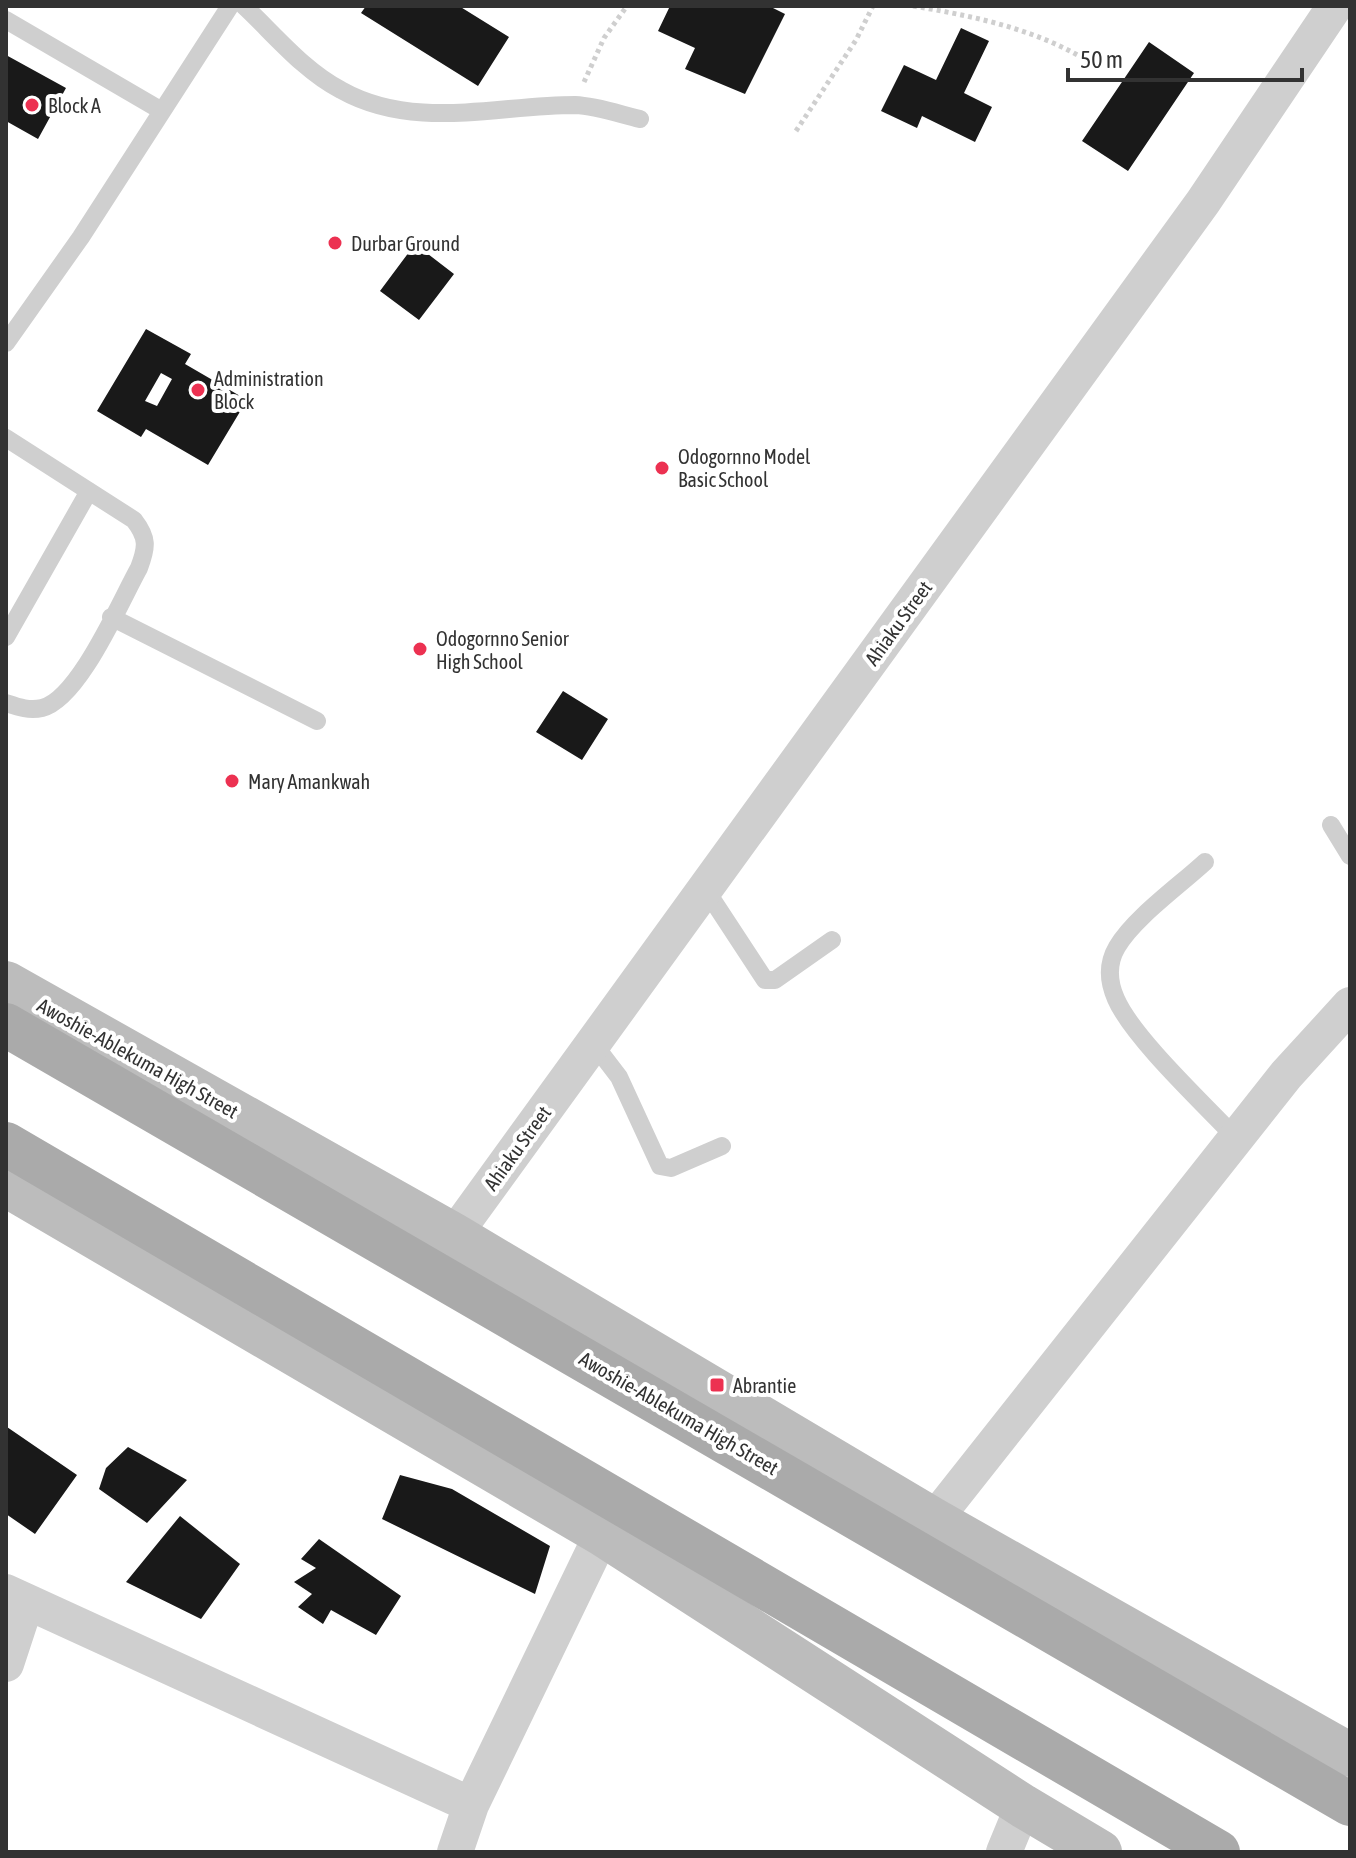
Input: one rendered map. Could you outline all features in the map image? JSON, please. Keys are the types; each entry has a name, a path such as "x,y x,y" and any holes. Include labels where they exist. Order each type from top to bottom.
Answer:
{"main road":[{"name":"Awoshie-Ablekuma High Street","path":"6,1025 1350,1804"},
{"path":"6,1144 1218,1852"}],"street":[{"name":"Ahiaku Street","path":"454,1235 1203,202 1335,6"},
{"name":"Awoshie-Ablekuma High Street","path":"6,983 454,1235 934,1520 1350,1755"},
{"path":"934,1520 1286,1075 1350,1005"},
{"path":"6,1185 602,1534 1023,1806 1100,1852"},
{"path":"455,1852 471,1805 602,1534"},
{"path":"6,1664 16,1598 471,1805"},
{"path":"1004,1852 1023,1806"}],"lane":[{"path":"6,343 230,6"},
{"path":"244,6 315,72 358,99 392,108 444,113 482,114 573,105 640,119"},
{"path":"6,20 162,111"},
{"path":"6,703 24,709 41,709 54,703 72,687 139,568 146,549 145,535 134,520 9,445"},
{"path":"6,637 89,491"},
{"path":"111,617 317,721"},
{"path":"1331,825 1350,856"},
{"path":"1205,862 1123,938 1109,967 1110,981 1116,1001 1137,1030 1236,1138"},
{"path":"704,887 765,980 775,980 832,940"},
{"path":"593,1043 619,1077 660,1166 671,1168 722,1146"}],"path":[{"path":"573,105 604,38 627,6"},
{"path":"796,131 856,40 873,6"},
{"path":"913,6 1028,32 1077,53 1100,69"}],"building":[{"path":"366,6 459,6 509,37 478,86 361,13"},
{"path":"670,6 769,6 785,14 745,94 685,69 695,48 658,31"},
{"path":"961,28 989,41 964,93 992,107 975,142 922,116 917,128 881,111 904,65 936,80"},
{"path":"1149,42 1194,73 1128,171 1082,141"},
{"name":"Block A","path":"6,55 66,88 38,139 6,121"},
{"path":"415,244 454,274 419,320 380,291"},
{"name":"Administration Block","path":"146,329 191,354 185,364 247,400 208,465 146,429 141,437 97,411","holes":["161,373 172,379 157,406 145,401"]},
{"path":"563,691 608,719 582,760 536,732"},
{"path":"7,1427 77,1475 35,1534 6,1514"},
{"path":"128,1447 187,1480 147,1523 99,1489 106,1468"},
{"path":"400,1475 452,1489 550,1546 535,1594 382,1519"},
{"path":"180,1516 240,1564 201,1619 126,1582"},
{"path":"319,1539 401,1596 376,1635 331,1610 323,1624 298,1607 312,1594 294,1582 316,1568 301,1559"}],"place":[{"name":"Block A","path":"32,105"},
{"name":"Durbar Ground","path":"335,243"},
{"name":"Administration Block","path":"198,390"},
{"name":"Odogornno Model Basic School","path":"662,468"},
{"name":"Odogornno Senior High School","path":"420,649"},
{"name":"Mary Amankwah","path":"232,781"},
{"name":"Abrantie","path":"717,1385"}]}
